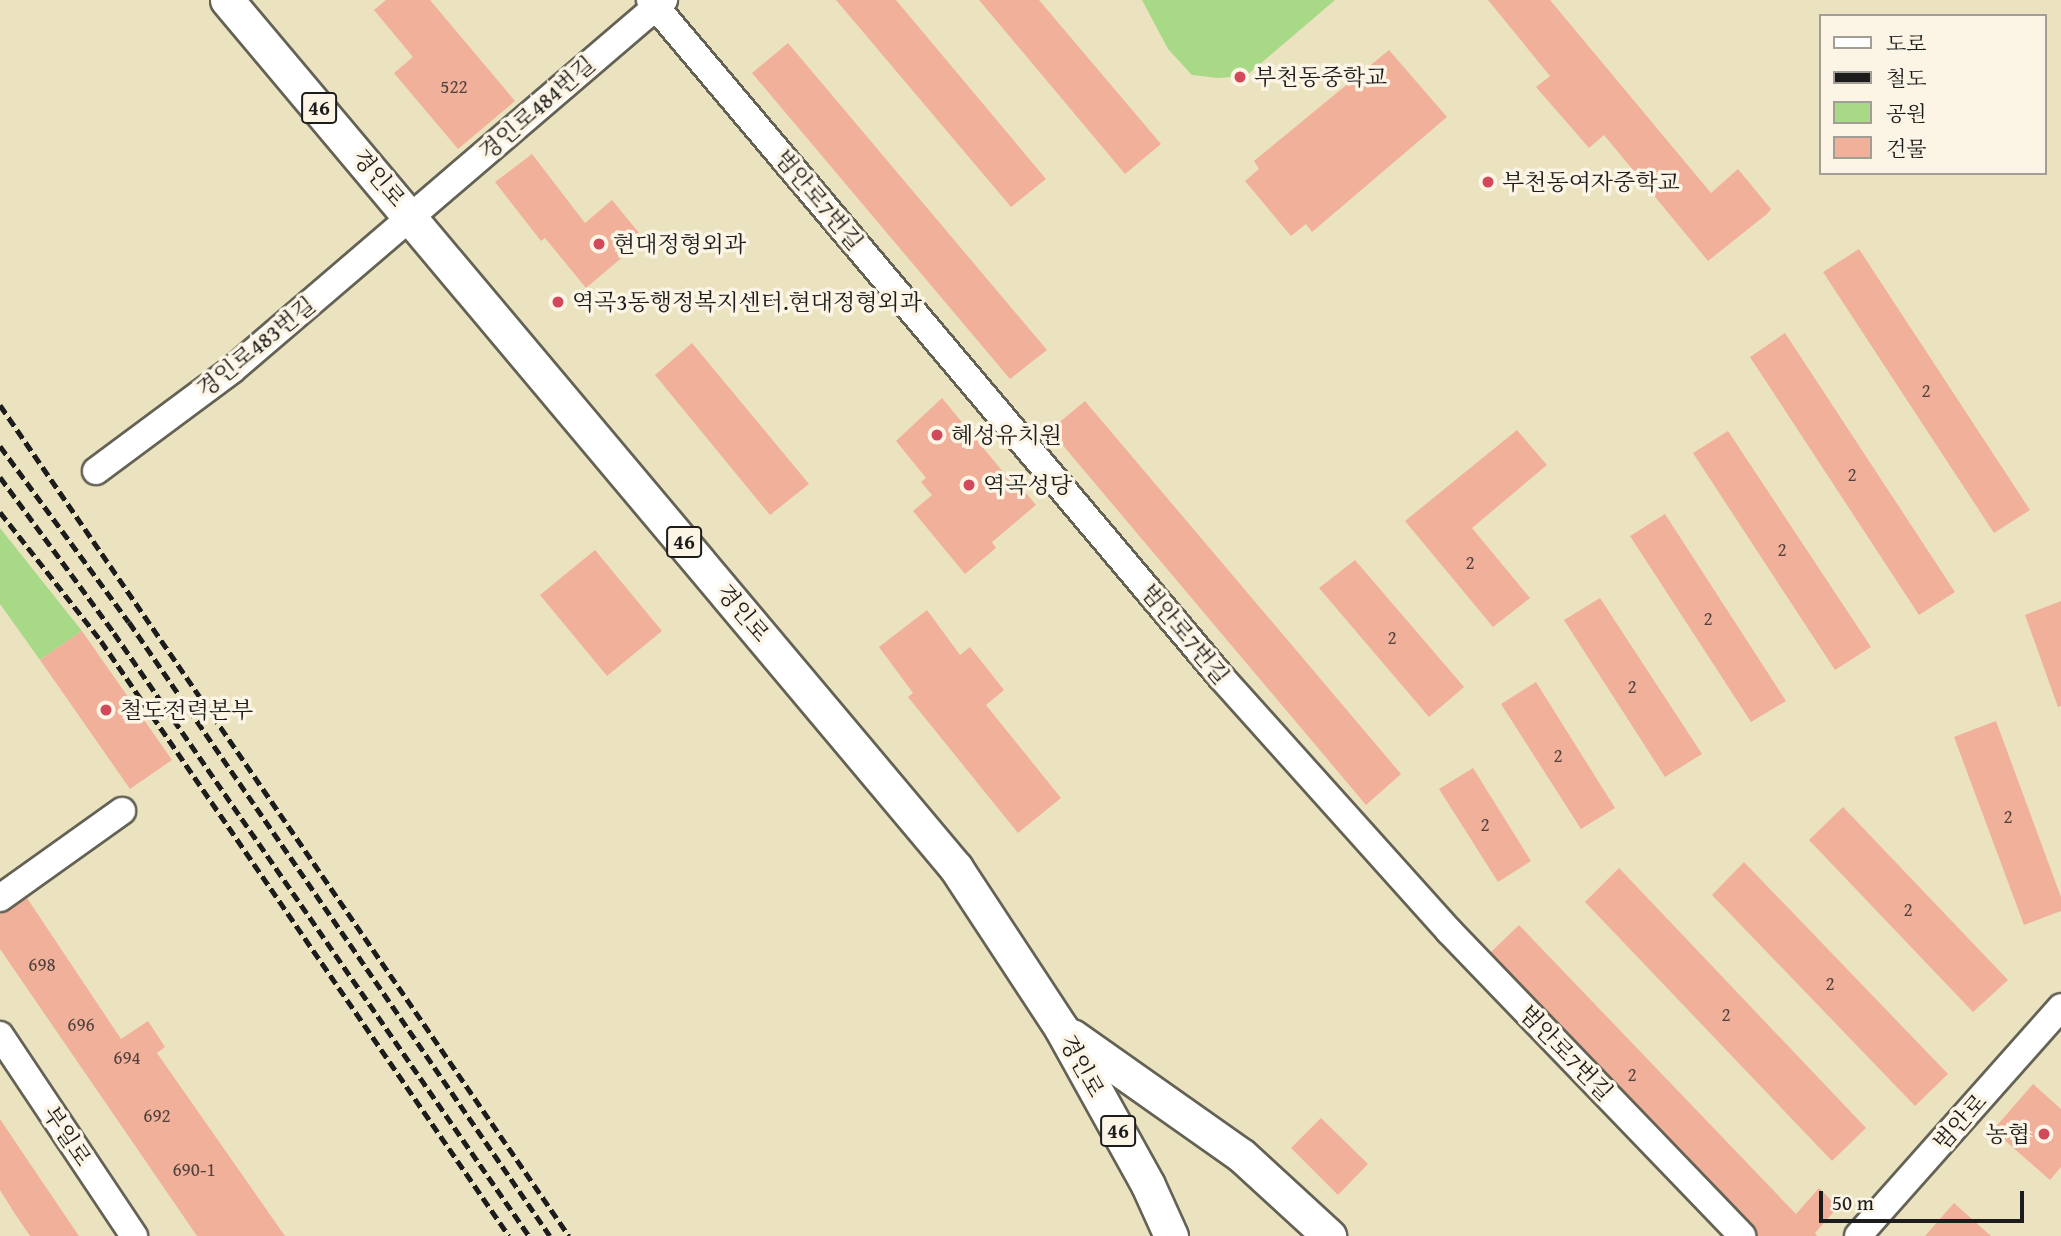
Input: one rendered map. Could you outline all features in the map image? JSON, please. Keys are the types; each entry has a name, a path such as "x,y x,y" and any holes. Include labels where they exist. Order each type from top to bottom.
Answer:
{"main road":[{"name":"경인로","path":"227,0 956,868 1061,1028 1148,1185 1171,1236"},
{"path":"1061,1028 1220,1139 1328,1236"}],"street":[{"name":"경인로484번길","path":"411,216 656,2"},
{"name":"범안로7번길","path":"656,2 1222,678 1449,931 1742,1236"},
{"name":"경인로483번길","path":"96,471 232,370 411,216"},
{"path":"0,898 122,811"},
{"name":"범안로","path":"1858,1236 2061,1007"},
{"name":"부일로","path":"0,1035 134,1236"}],"green space":[{"path":"1142,0 1335,0 1246,76 1218,78 1192,75 1168,49"},
{"path":"0,528 82,631 40,660 0,604"}],"building":[{"path":"386,0 430,0 515,101 458,149 394,73 413,57 374,10"},
{"path":"836,0 896,0 1046,179 1011,207"},
{"path":"979,0 1039,0 1161,144 1125,174"},
{"path":"1488,0 1550,0 1711,193 1738,169 1771,209 1708,261 1604,135 1589,148 1536,87 1550,76"},
{"path":"788,43 1047,350 1010,379 752,73"},
{"path":"1389,50 1447,117 1312,232 1306,224 1291,236 1245,181 1259,169 1254,161"},
{"path":"532,154 585,223 612,200 644,239 586,288 545,238 541,241 495,182"},
{"path":"1859,249 2030,510 1994,533 1823,272"},
{"path":"1785,333 1955,592 1919,615 1750,357"},
{"path":"692,343 809,484 770,515 655,375"},
{"name":"역곡성당","path":"942,398 1018,490 1022,488 1036,505 992,542 996,548 965,574 913,511 932,495 921,482 926,478 896,441"},
{"path":"1085,401 1401,774 1366,805 1050,430"},
{"path":"1517,430 1547,465 1472,528 1530,598 1493,627 1405,521"},
{"path":"1728,431 1871,647 1835,670 1693,453"},
{"path":"1665,514 1786,701 1751,722 1630,536"},
{"path":"595,550 662,631 607,676 540,595"},
{"path":"1355,560 1464,687 1429,717 1319,588"},
{"path":"1600,598 1702,754 1665,777 1564,620"},
{"path":"2061,601 2061,706 2058,707 2025,615"},
{"path":"927,610 960,655 970,647 1004,690 986,705 1061,798 1018,833 908,697 913,693 879,647"},
{"name":"철도전력본부","path":"82,631 172,760 130,789 40,660"},
{"path":"1536,682 1615,808 1581,829 1501,704"},
{"path":"1996,721 2061,897 2061,911 2024,925 1954,737"},
{"path":"1473,768 1531,861 1498,882 1439,789"},
{"path":"1843,807 2008,980 1973,1012 1809,840"},
{"path":"1744,862 1948,1074 1915,1106 1712,895"},
{"path":"1619,868 1866,1128 1832,1161 1585,902"},
{"path":"27,898 121,1039 148,1021 165,1047 157,1053 285,1236 197,1236 0,949 0,914"},
{"path":"1519,925 1796,1214 1819,1188 1838,1207 1815,1233 1817,1236 1757,1236 1753,1225 1491,952"},
{"path":"2033,1084 2061,1109 2061,1167 2050,1180 1993,1130"},
{"path":"1321,1118 1368,1164 1338,1195 1291,1148"},
{"path":"0,1119 79,1236 30,1236 15,1214 0,1190"},
{"path":"1954,1203 1991,1236 1925,1236"}],"railway":[{"path":"0,405 569,1236"},
{"path":"0,446 129,622 550,1236"},
{"path":"0,477 114,633 529,1236"},
{"path":"0,512 101,641 509,1236"}],"place":[{"name":"부천동중학교","path":"1240,77"},
{"name":"부천동여자중학교","path":"1488,182"},
{"name":"현대정형외과","path":"599,244"},
{"name":"역곡3동행정복지센터.현대정형외과","path":"558,302"},
{"name":"혜성유치원","path":"937,435"},
{"name":"역곡성당","path":"969,485"},
{"name":"철도전력본부","path":"106,710"},
{"name":"농협","path":"2044,1134"}]}
